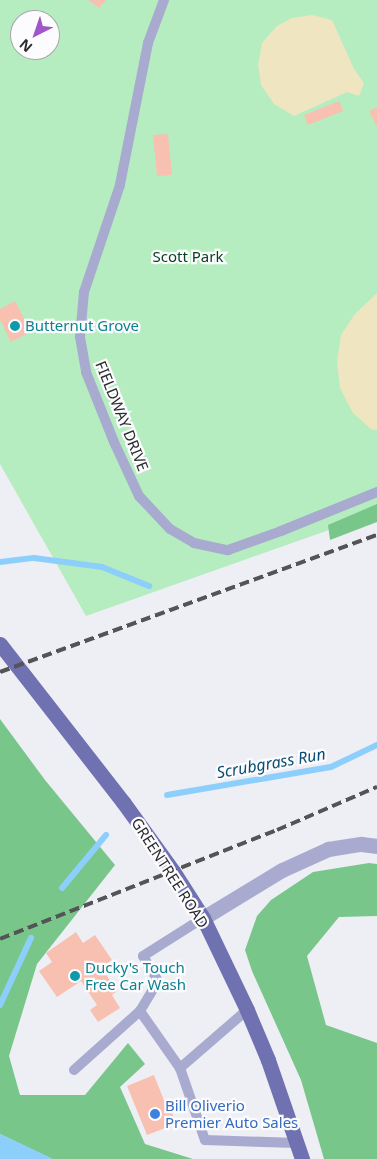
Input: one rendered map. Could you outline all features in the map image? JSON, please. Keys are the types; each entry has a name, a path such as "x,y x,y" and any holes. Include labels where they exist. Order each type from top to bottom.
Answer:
{"main road":[{"name":"GREENTREE ROAD","path":"0,644 123,802 173,871 203,918 247,1010 302,1159"}],"street":[{"path":"203,918 282,870 328,849 361,844 377,846"}],"lane":[{"name":"FIELDWAY DRIVE","path":"164,0 148,43 120,185 84,292 80,337 86,372 114,442 140,496 170,529 194,543 228,550 281,531 377,492"},
{"path":"74,1070 140,1011 158,980 143,956 203,918"},
{"path":"180,1068 247,1010"},
{"path":"140,1011 180,1068 205,1140 297,1143"}],"green space":[{"name":"Scott Park","path":"0,0 377,0 377,513 86,616 0,464"},
{"path":"377,504 377,522 330,540 328,525"},
{"path":"0,719 45,780 115,865 37,964 9,1056 20,1095 85,1095 128,1043 145,1064 120,1087 145,1144 193,1159 52,1159 0,1134"},
{"path":"369,863 377,864 377,916 339,917 307,956 326,1025 377,1043 377,1159 324,1159 301,1080 252,971 245,950 257,916 271,900 313,872"}],"sand":[{"path":"312,15 332,20 354,69 364,83 359,96 347,92 294,116 274,104 261,85 258,65 262,43 277,26 292,18"},
{"path":"377,293 377,430 371,429 353,413 340,388 337,362 341,335 355,314"}],"water":[{"path":"0,1134 47,1156 52,1159 0,1159"}],"building":[{"path":"88,0 106,0 99,8"},
{"path":"339,101 343,111 308,125 304,115"},
{"path":"377,107 377,127 369,111"},
{"path":"168,134 172,175 157,176 153,135"},
{"name":"Butternut Grove","path":"15,301 31,332 11,342 0,320 0,309"},
{"name":"Ducky's Touch Free Car Wash","path":"76,932 83,943 95,935 112,960 101,967 117,991 112,995 120,1008 98,1022 90,1010 97,1005 81,981 57,997 39,971 52,962 46,953"},
{"name":"Bill Oliverio Premier Auto Sales","path":"154,1075 165,1103 168,1102 176,1124 147,1135 127,1086"}],"waterway":[{"path":"0,562 34,558 102,567 149,586"},
{"name":"Scrubgrass Run","path":"167,795 331,767 377,745"},
{"name":"Scrubgrass Run","path":"62,888 106,835"},
{"name":"Scrubgrass Run","path":"0,1005 31,938"}],"railway":[{"path":"0,672 377,535"},
{"path":"0,939 277,830 377,787"}],"place":[{"name":"Butternut Grove","path":"15,326"},
{"name":"Ducky's Touch Free Car Wash","path":"75,976"},
{"name":"Bill Oliverio Premier Auto Sales","path":"155,1114"}]}
